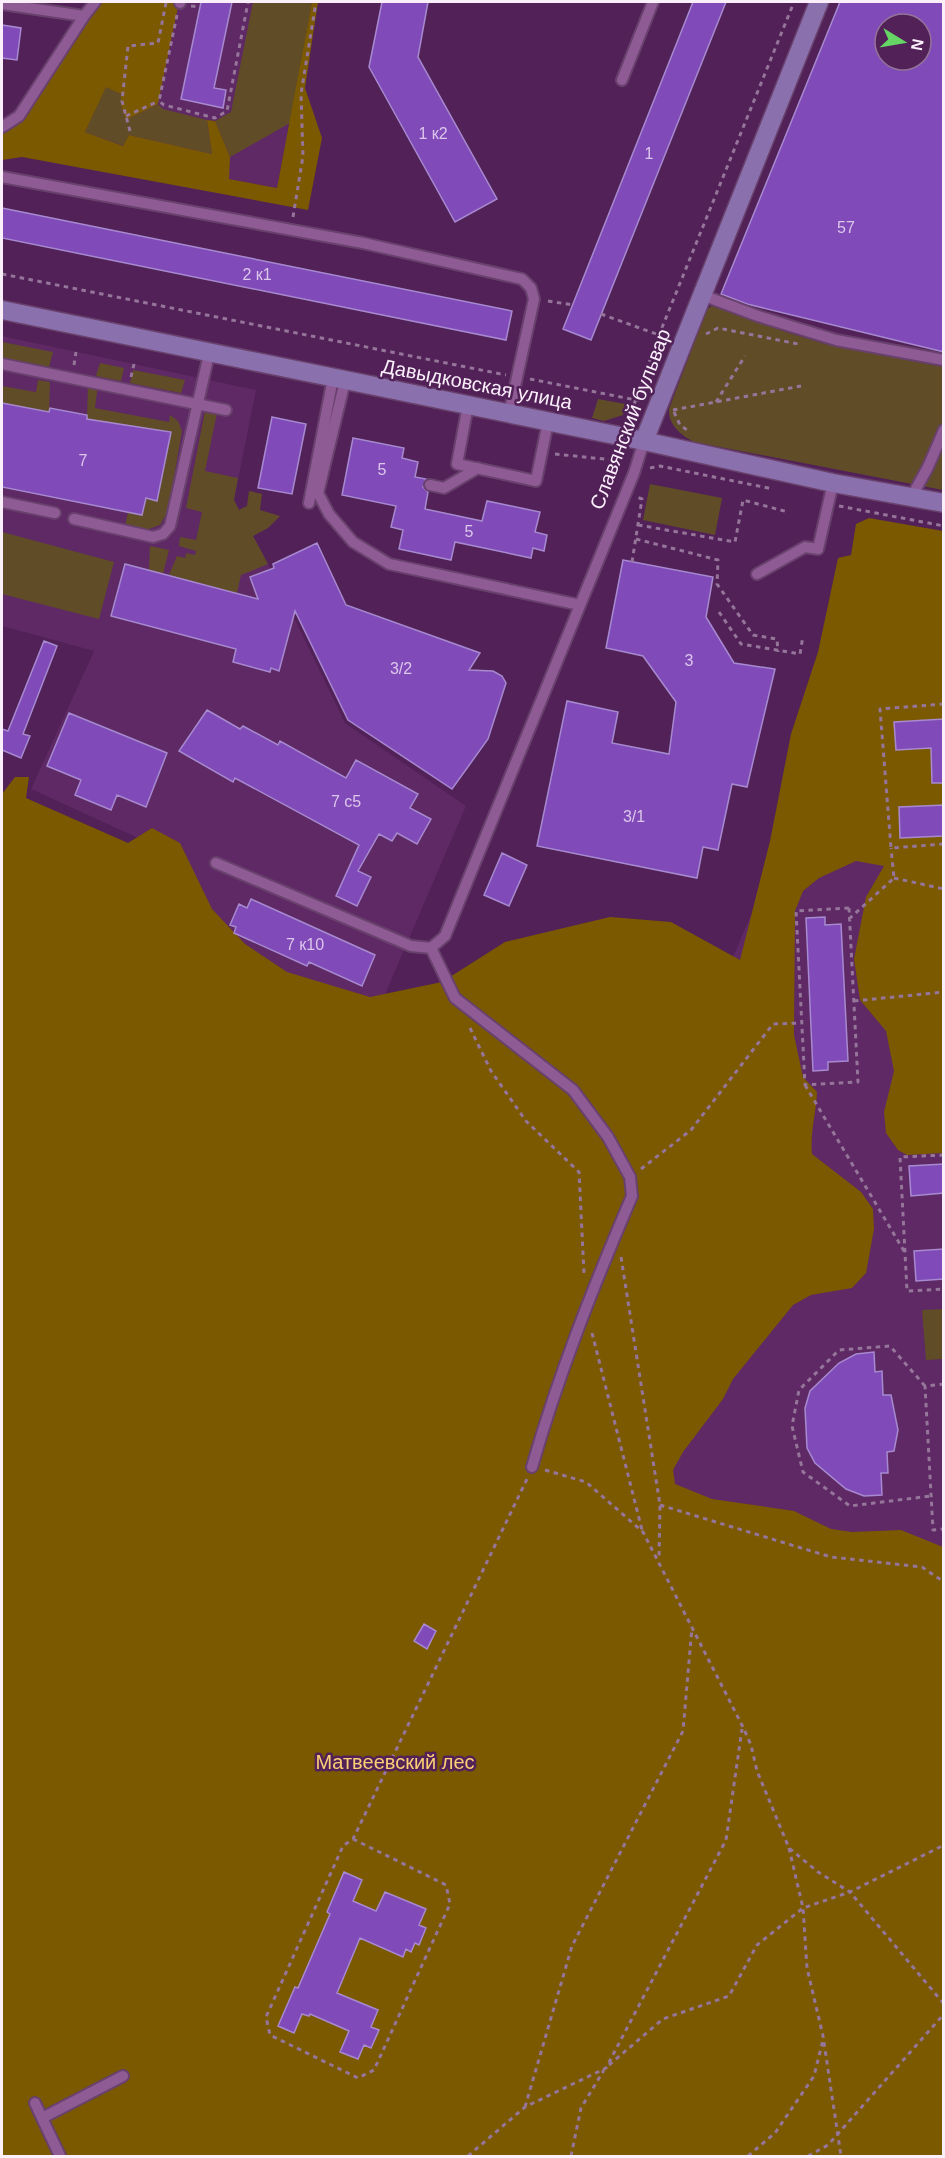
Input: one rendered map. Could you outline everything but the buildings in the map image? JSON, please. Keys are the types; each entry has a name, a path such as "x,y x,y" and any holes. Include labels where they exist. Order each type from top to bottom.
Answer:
{"street":[{"name":"Славянский бульвар","path":"644,441 819,2"},
{"name":"Давыдковская улица","path":"2,310 644,441 831,492 912,496 944,503"}],"lane":[{"path":"2,127 19,116 95,2"},
{"path":"622,80 653,2"},
{"path":"2,4 84,16"},
{"path":"2,177 363,243 522,279 531,288 534,299 509,414"},
{"path":"702,295 758,316 836,340 944,360"},
{"path":"74,519 153,537 164,534 170,526 209,354"},
{"path":"2,364 226,410"},
{"path":"309,503 339,380"},
{"path":"339,380 318,494 329,514 353,542 389,564 580,605"},
{"path":"468,405 457,464 536,481 548,422"},
{"path":"912,496 944,430"},
{"name":"Славянский бульвар","path":"431,948 445,936 478,850 626,493 644,441"},
{"path":"430,485 444,488 477,468"},
{"path":"757,574 806,547 818,549 831,492"},
{"path":"2,502 55,513"},
{"path":"216,862 411,946 431,948 455,998 573,1090 608,1137 630,1177 632,1196 585,1306 550,1404 532,1467"},
{"path":"42,2118 123,2076"},
{"path":"35,2103 60,2157"}],"path":[{"path":"130,131 122,101 128,46 158,42 166,2"},
{"path":"159,100 180,2"},
{"path":"159,100 164,105 215,118 226,111 249,2"},
{"path":"291,230 303,156 301,94 316,2"},
{"path":"615,460 659,335 794,2"},
{"path":"126,116 159,100"},
{"path":"2,274 642,401"},
{"path":"534,299 573,305"},
{"path":"601,314 659,335"},
{"path":"702,339 707,332 718,328 808,346"},
{"path":"716,402 745,357"},
{"path":"674,410 801,386"},
{"path":"678,400 674,410 680,425 692,434"},
{"path":"541,452 615,460 649,468 660,466 783,491"},
{"path":"831,492 837,506 944,526"},
{"path":"626,493 642,499 632,562"},
{"path":"638,525 735,542 743,500 788,512"},
{"path":"636,539 718,560 717,584 753,635 777,639 778,652"},
{"path":"719,612 741,644 800,654 803,636"},
{"path":"894,878 880,709 944,704"},
{"path":"891,848 944,844"},
{"path":"894,878 944,889"},
{"path":"849,919 894,878"},
{"path":"805,1085 858,1082 849,908 796,911 805,1085 905,1253"},
{"path":"854,1001 944,992"},
{"path":"455,998 491,1071 526,1121 579,1172 585,1306 643,1532 692,1626 720,1687 743,1727 751,1745 757,1771 789,1848 803,1908 807,1968 824,2036 840,2132 841,2157"},
{"path":"630,1177 691,1130 773,1024 802,1023"},
{"path":"944,1155 900,1157 907,1291 944,1289"},
{"path":"617,1231 660,1505 659,1561"},
{"path":"931,1496 850,1506 803,1472 792,1426 799,1390 839,1350 890,1346 925,1386 933,1530 944,1529"},
{"path":"925,1386 944,1384"},
{"path":"353,1839 446,1885 450,1904 374,2070 358,2078 270,2034 266,2017 343,1846 353,1839 532,1467 586,1482 643,1532"},
{"path":"660,1505 831,1557 922,1567 944,1582"},
{"path":"525,2107 572,1946 683,1731 692,1626"},
{"path":"571,2157 581,2108 606,2068 726,1840 743,1727"},
{"path":"471,2155 525,2107 606,2068 663,2019 729,1996 757,1945 803,1908 850,1892 944,1845"},
{"path":"789,1848 818,1872 850,1892 944,2004"},
{"path":"808,2157 828,2145 944,2014"},
{"path":"747,2157 775,2133 814,2076 824,2036"}],"shaded area":[{"path":"150,2 312,2 277,188 65,148"},
{"path":"253,2 312,2 290,123 230,157 215,121 231,112"},
{"path":"106,86 121,94 121,105 126,120 158,104 163,109 207,120 212,154 129,135 124,146 85,132"},
{"path":"712,306 829,345 943,367 943,490 694,442 680,433 673,425 669,409 707,309"},
{"path":"2,336 256,390 234,500 268,564 345,723 466,806 374,1020 207,944 173,854 31,789 94,651 2,626"},
{"path":"2,342 53,352 49,367 2,358"},
{"path":"100,363 124,368 121,381 96,376"},
{"path":"133,370 185,380 181,393 130,383"},
{"path":"38,380 50,382 49,412 2,403 2,386 36,392"},
{"path":"88,382 98,384 95,408 169,422 170,415 178,421 182,431 168,511 160,525 146,530 125,526 128,512 142,515 146,498 157,500 171,432 87,419"},
{"path":"598,399 625,404 623,415 604,421 592,418"},
{"path":"205,411 217,413 205,471 238,478 234,500 239,510 247,506 249,491 262,494 260,510 280,516 268,528 253,536 268,564 241,575 237,593 169,575 177,556 185,558 186,553 195,555 196,551 179,546 180,537 196,540 202,512 186,508"},
{"path":"650,484 722,498 715,535 643,520"},
{"path":"2,532 114,562 99,619 2,594"},
{"path":"943,545 943,1568 671,1500 695,1046 849,685"},
{"path":"150,546 169,550 163,574 149,570"},
{"path":"943,1309 943,1359 926,1360 922,1310"}],"green space":[{"path":"97,2 179,2 158,104 126,120 121,105 121,94 106,87 85,132 123,146 129,135 212,154 207,120 215,121 230,157 229,179 277,188 312,2 318,2 305,88 322,138 308,210 22,157 2,160 2,130 20,118"},
{"name":"Матвеевский лес","path":"869,518 943,531 943,1153 907,1155 898,1150 886,1133 884,1112 894,1071 886,1031 860,1000 854,959 866,897 884,866 856,861 819,878 803,891 795,911 794,1035 803,1077 817,1092 812,1154 861,1192 873,1209 874,1229 866,1273 852,1288 811,1295 793,1305 733,1379 723,1399 683,1452 673,1470 675,1484 712,1499 794,1511 831,1529 852,1532 901,1530 943,1547 943,2156 2,2156 2,794 15,777 29,777 26,798 128,843 152,828 180,843 212,909 245,944 287,972 370,997 442,982 505,942 610,917 671,922 740,960 770,841 791,734 818,652 838,558 851,555 856,524"}]}
